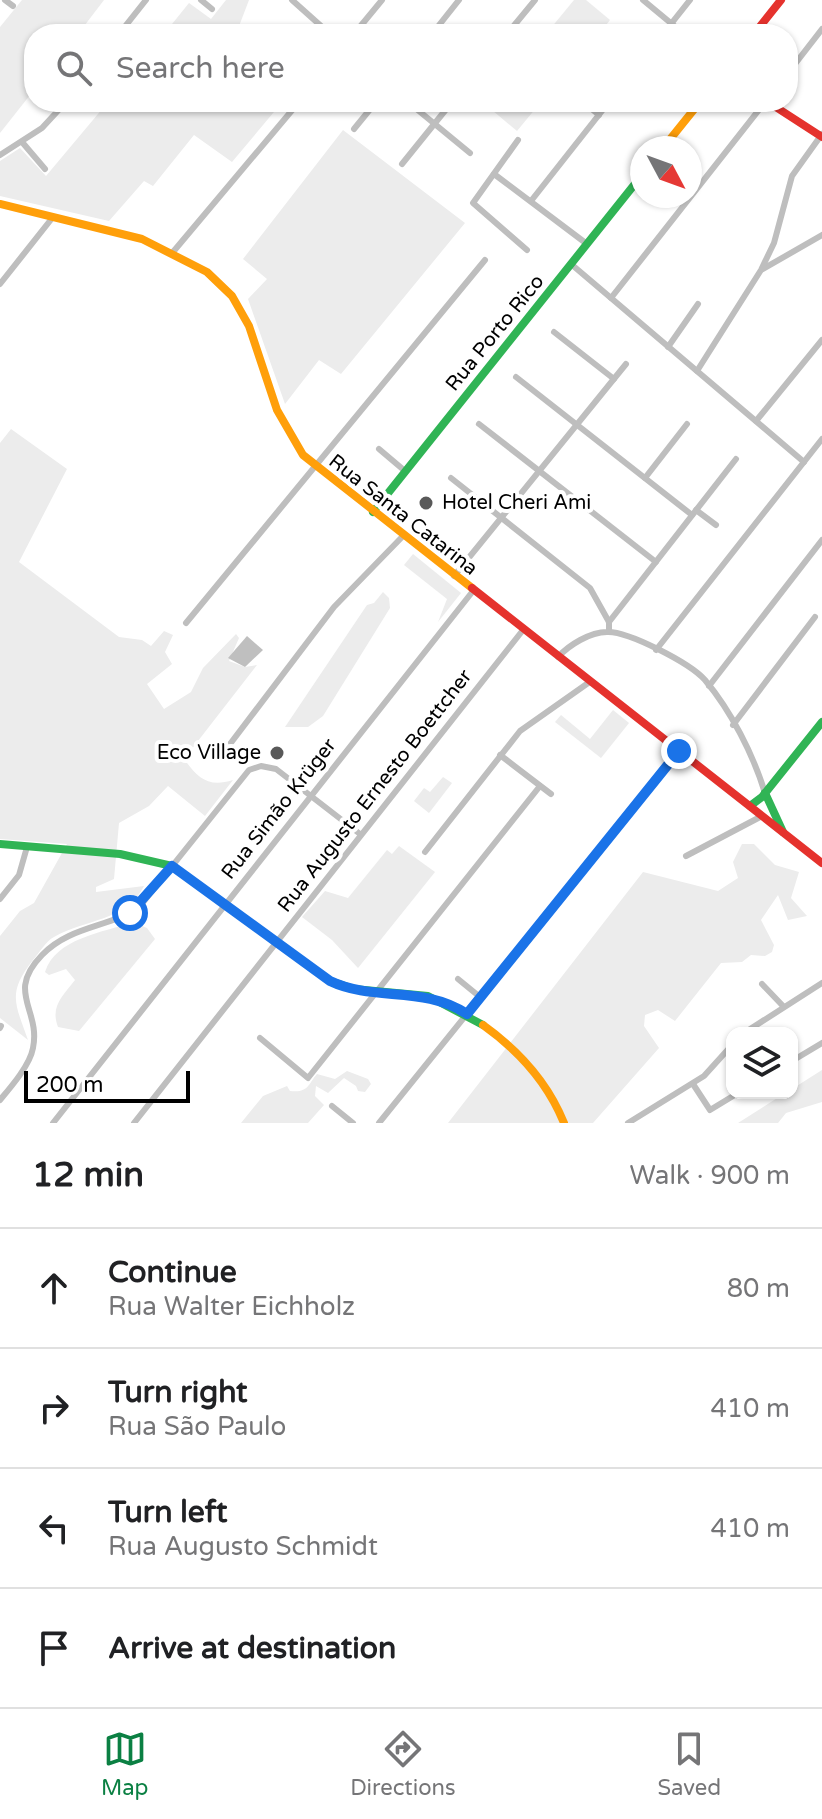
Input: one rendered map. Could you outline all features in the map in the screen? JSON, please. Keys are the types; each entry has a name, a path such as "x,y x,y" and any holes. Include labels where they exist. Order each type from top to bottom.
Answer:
{"main road":[{"path":"762,24 781,0"},
{"path":"673,136 692,112"},
{"path":"783,112 821,135"},
{"name":"Rua Porto Rico","path":"373,512 630,190"},
{"name":"Rua Santa Catarina","path":"0,204 137,238 173,252 216,280 242,311 289,436 316,466 822,863"},
{"path":"750,806 765,793 822,722"},
{"path":"765,793 783,832"},
{"path":"0,844 120,854 172,866 330,981 355,990 435,998 467,1014 538,1075 554,1096 564,1123"}],"street":[{"path":"5,0 13,6"},
{"path":"127,24 146,0"},
{"path":"201,0 212,9"},
{"path":"292,0 319,24"},
{"path":"300,7 305,0"},
{"path":"362,24 382,0"},
{"path":"440,24 459,0"},
{"path":"515,24 535,0"},
{"path":"643,0 671,24 690,0"},
{"path":"798,60 822,29"},
{"path":"0,155 49,122 58,112"},
{"path":"173,252 291,112"},
{"path":"354,129 368,112"},
{"path":"420,112 470,153"},
{"path":"402,164 444,112"},
{"path":"595,112 599,115"},
{"path":"531,201 601,112"},
{"path":"611,298 759,112"},
{"path":"697,371 761,270 774,243 792,176 821,135"},
{"path":"518,140 473,203 527,250"},
{"path":"22,142 45,169"},
{"path":"494,174 587,244"},
{"path":"0,284 53,217"},
{"path":"761,270 822,235"},
{"path":"186,623 485,260"},
{"path":"571,264 804,462"},
{"path":"668,347 698,304"},
{"path":"554,332 614,379"},
{"path":"756,421 822,340"},
{"path":"454,576 626,364"},
{"path":"516,377 645,478 716,525"},
{"path":"479,424 656,562"},
{"path":"645,478 687,424"},
{"path":"656,650 822,439"},
{"path":"379,449 405,471"},
{"path":"609,622 736,459"},
{"path":"451,478 590,588 609,622 609,632"},
{"path":"227,748 334,607 403,536"},
{"path":"709,686 822,540"},
{"name":"Rua Simão Krüger","path":"53,1123 473,591"},
{"path":"733,725 815,617"},
{"name":"Rua Augusto Ernesto Boettcher","path":"134,1123 523,630"},
{"path":"558,657 575,643 609,632 656,650 691,668 709,686 733,725 765,793"},
{"path":"425,852 525,726 591,681"},
{"path":"379,1123 679,751"},
{"path":"500,755 551,794"},
{"path":"0,1100 32,1053 34,1039 23,990 34,964 72,933 136,909 234,785 255,767 270,767 360,834"},
{"path":"260,1038 308,1078 540,786"},
{"path":"686,856 762,816"},
{"path":"0,899 19,875 27,847"},
{"path":"458,979 480,997"},
{"path":"753,1027 822,983"},
{"path":"762,984 783,1006"},
{"path":"798,1057 822,1043"},
{"path":"628,1123 710,1072 726,1052"},
{"path":"693,1084 710,1110 728,1099"},
{"path":"332,1106 353,1123"}],"shaded area":[{"path":"22,0 104,0 86,24 24,24 24,103 0,133 0,27"},
{"path":"226,0 249,0 240,24 172,24 189,3 211,19"},
{"path":"574,0 586,0 610,20 607,24 554,24"},
{"path":"100,112 274,112 232,162 194,135 153,186 144,181 109,221 0,196 0,161 20,148 46,176"},
{"path":"494,112 533,112 517,131"},
{"path":"343,130 465,223 341,374 319,360 285,404 248,299 267,279 243,259"},
{"path":"11,429 67,469 19,562 119,637 142,640 151,646 164,631 173,635 165,652 172,664 147,684 164,709 191,692 203,668 236,634 239,638 229,661 245,667 257,665 184,759 204,780 217,783 233,780 205,816 168,786 149,806 119,823 114,879 96,887 96,892 144,886 136,898 116,913 66,931 45,944 25,971 17,990 17,1007 28,1040 0,1018 0,936 20,911 34,903 67,844 0,839 0,443"},
{"path":"413,554 461,593 438,622 447,599 404,565"},
{"path":"383,592 389,598 390,608 323,716 308,727 285,727 367,605 374,603"},
{"path":"247,636 263,650 245,667 228,658"},
{"path":"613,710 629,723 601,758 555,722 561,715 590,739"},
{"path":"443,777 452,783 429,813 414,801 424,788 430,792"},
{"path":"742,844 754,844 775,865 799,872 791,898 807,916 788,920 778,895 761,920 774,945 772,952 765,956 751,955 742,962 721,963 675,1021 658,1010 645,1015 644,1026 659,1048 593,1123 448,1123 643,872 718,891 738,878 733,862"},
{"path":"399,846 435,872 358,968 332,940 302,917 325,891 348,898 387,850 392,854"},
{"path":"133,922 147,928 155,939 79,1031 58,1027 57,1007 75,980 66,969 49,975 45,972 51,961 59,951 82,938"},
{"path":"822,1070 822,1102 786,1113 778,1123 738,1123 776,1099 798,1099 798,1085"},
{"path":"347,1071 368,1079 371,1084 365,1092 358,1091 344,1078 328,1093 316,1086 315,1096 324,1105 308,1123 241,1123 263,1096 287,1086 290,1091 301,1091 317,1074 335,1079"}],"traffic: fast":[{"path":"373,512 630,190"},
{"path":"750,806 762,797 822,722"},
{"path":"765,793 783,832"},
{"path":"0,844 120,854 172,866 330,981 354,989 428,996 483,1025"}],"traffic: slow":[{"path":"673,136 692,112"},
{"path":"0,204 142,239 207,272 232,296 249,326 277,410 303,455 472,588"},
{"path":"483,1025 531,1068 550,1094 564,1123"}],"traffic: jam":[{"path":"762,24 781,0"},
{"path":"783,112 822,137"},
{"path":"472,588 822,863"}],"place":[{"name":"Hotel Cheri Ami","path":"426,503"},
{"name":"Eco Village","path":"277,753"}],"route":[{"path":"130,913 141,905 172,866 186,873 330,981 355,990 426,996 444,1001 467,1014 679,751"}]}
